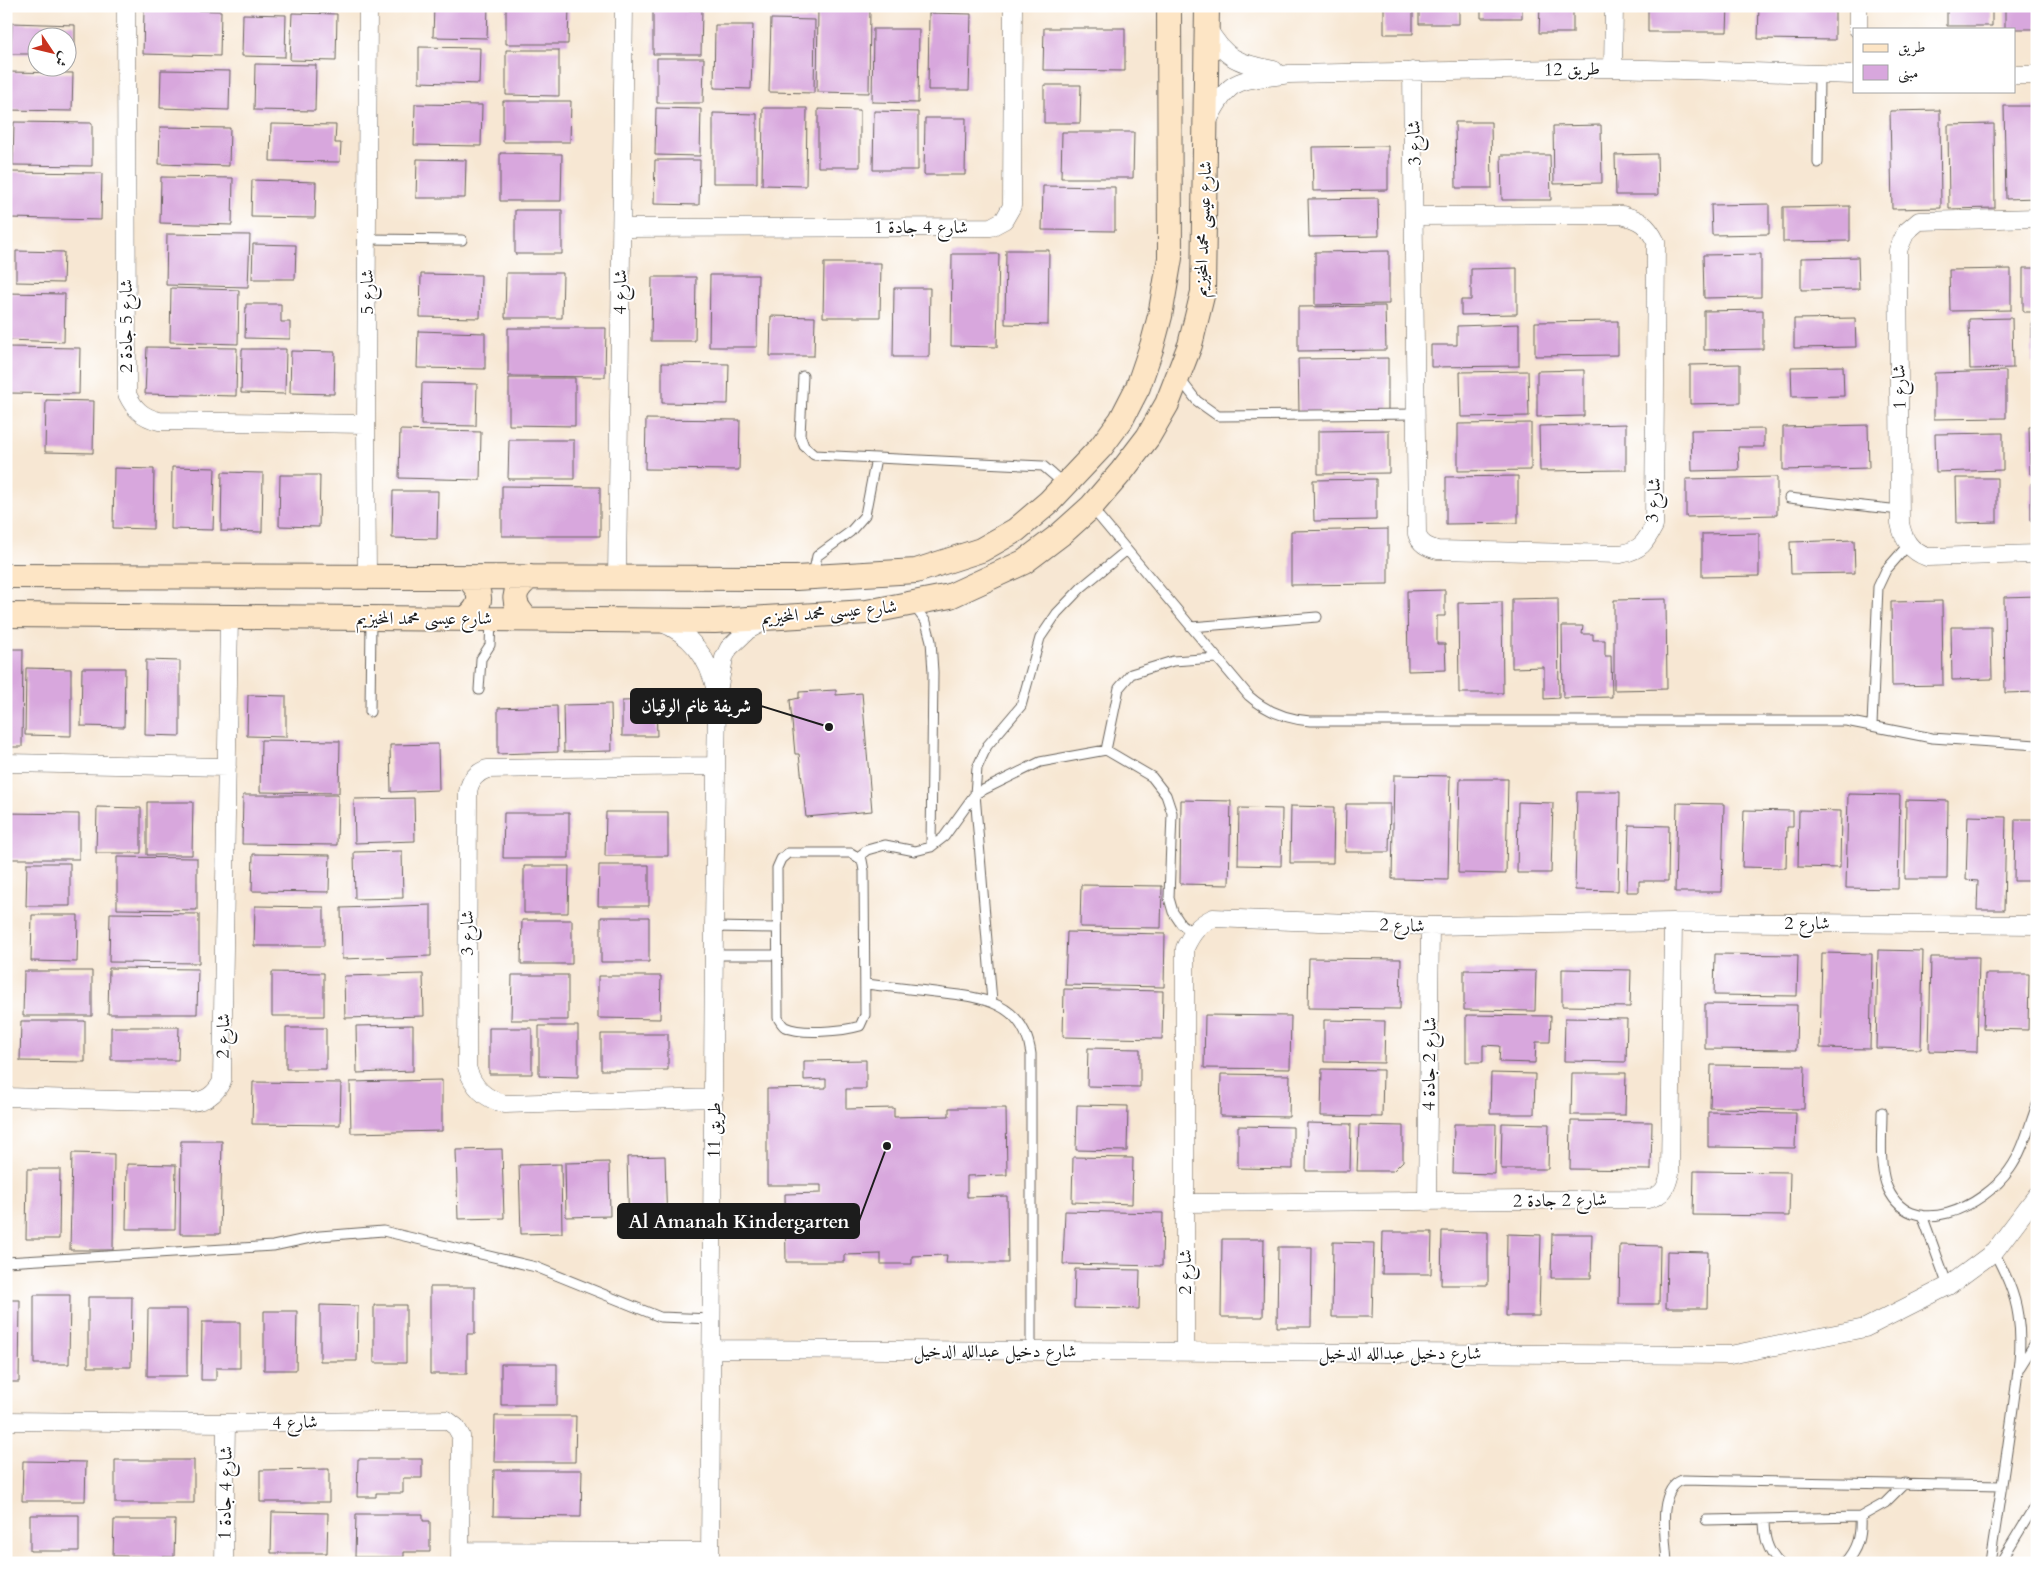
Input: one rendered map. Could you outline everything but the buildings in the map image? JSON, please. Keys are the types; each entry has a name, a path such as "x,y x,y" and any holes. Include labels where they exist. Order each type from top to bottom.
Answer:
{"street":[{"name":"شارع 5 جادة 2","path":"126,6 127,394 133,408 146,418 158,421 366,424"},
{"name":"شارع 5","path":"368,6 366,424 368,577"},
{"name":"شارع 4","path":"616,578 624,6"},
{"name":"شارع 4 جادة 1","path":"621,228 991,227 1004,220 1012,206 1013,6"},
{"path":"1614,6 1614,68"},
{"path":"1858,6 1858,28"},
{"name":"شارع عيسى محمد المخيزيم","path":"6,576 813,577 916,572 973,553 1016,530 1050,502 1106,440 1122,420 1134,395 1152,346 1160,316 1170,258 1166,10"},
{"name":"طريق 12","path":"1207,17 1213,39 1224,52 1238,62 1289,74"},
{"name":"شارع عيسى محمد المخيزيم","path":"6,615 715,621 867,612 912,604 950,596 1024,562 1061,534 1091,507 1148,437 1167,404 1190,345 1203,292 1207,17"},
{"name":"طريق 12","path":"1206,124 1217,102 1228,89 1240,81 1256,77 1289,74 1614,68 1853,75"},
{"name":"شارع 3","path":"1412,71 1417,534 1419,541 1428,548 1437,550 1621,554 1634,552 1646,541 1654,526 1656,242 1651,231 1638,219 1622,215 1415,216"},
{"path":"2016,75 2037,75"},
{"name":"شارع 1","path":"1908,545 1901,531 1900,510 1898,250 1900,240 1919,221 2037,218"},
{"path":"1170,234 1175,240 1189,244 1196,242 1202,236 1205,229"},
{"path":"1166,282 1180,276 1188,277 1200,285 1203,292"},
{"path":"1908,545 1926,557 2037,554"},
{"path":"527,619 518,610 515,597 519,585 530,577"},
{"path":"467,618 476,610 480,598 477,586 468,578"},
{"name":"شارع 2","path":"6,1097 191,1102 205,1100 218,1089 222,1081 229,616"},
{"name":"طريق 11","path":"710,1557 714,1098 713,955 717,697 724,658 730,648 748,630 771,618"},
{"name":"طريق 11","path":"655,620 671,626 699,649 711,673 717,697"},
{"path":"6,763 227,766"},
{"name":"شارع 3","path":"714,1098 505,1104 487,1098 474,1084 467,1068 467,969 468,792 476,775 487,769 715,766"},
{"name":"شارع 2","path":"1185,1352 1186,948 1193,933 1201,924 1213,918 1430,926 1673,922 2037,925"},
{"name":"شارع 2 جادة 2","path":"1185,1203 1648,1199 1662,1193 1670,1173 1673,922"},
{"name":"شارع 2 جادة 4","path":"1427,1202 1430,926"},
{"name":"شارع دخيل عبدالله الدخيل","path":"711,1349 1730,1355 1865,1328 1948,1286 1994,1252 2037,1195"},
{"name":"شارع 4","path":"6,1421 226,1423 447,1420 456,1426 461,1436 460,1557 710,1557"},
{"name":"شارع 4 جادة 1","path":"224,1563 226,1423"}],"lane":[{"path":"1818,163 1819,74"},
{"path":"367,239 462,240"},
{"path":"803,376 800,435 804,446 814,455 1043,466 1066,486"},
{"path":"1179,377 1198,401 1218,416 1416,414"},
{"path":"813,577 818,556 850,532 865,515 876,458"},
{"path":"1789,498 1900,510"},
{"path":"1091,507 1249,696 1259,705 1277,715 1297,720 1846,721 1932,738 2037,745"},
{"path":"1872,725 1878,587 1886,570 1908,545"},
{"path":"992,1002 975,794 977,768 987,746 1021,706 1040,638 1057,613 1082,587 1127,550"},
{"path":"912,604 926,622 933,672 931,847"},
{"path":"1191,627 1317,616"},
{"path":"370,712 371,618"},
{"path":"479,690 482,655 490,645 491,618"},
{"path":"1106,750 1119,688 1131,674 1173,661 1216,658"},
{"path":"858,857 867,850 885,845 915,851 931,847 944,837 975,794 1040,762 1106,750 1152,777 1166,795 1172,813 1169,898 1173,912 1181,924 1193,933"},
{"path":"788,853 851,853 858,857 862,860 864,871 865,1015 860,1026 851,1029 817,1031 790,1029 783,1025 778,1018 777,868 781,859 788,853"},
{"path":"714,927 777,928"},
{"path":"713,955 777,955"},
{"path":"866,984 968,995 992,1002 1018,1021 1026,1033 1030,1054 1031,1351"},
{"path":"1882,1112 1883,1168 1886,1184 1895,1198 1907,1209 1922,1215 1939,1216 1972,1204 1990,1191 2011,1169 2018,1156 2037,1105"},
{"path":"1922,1215 1948,1286"},
{"path":"6,1262 273,1246 320,1236 383,1231 536,1267 660,1316 712,1319"},
{"path":"1990,1563 2018,1372 2020,1334 2018,1315 2008,1278 1994,1252"},
{"path":"2018,1372 2037,1340"},
{"path":"1667,1563 1665,1501 1672,1486 1682,1480 2002,1486"},
{"path":"1706,1520 1860,1517 1885,1503 1905,1483"},
{"path":"2000,1563 2037,1502"},
{"path":"1845,1563 1852,1555 1858,1543 1861,1530 1860,1517"},
{"path":"1764,1519 1767,1545 1779,1563"}],"place":[{"name":"شريفة غانم الوقيان","path":"829,727"},
{"name":"Al Amanah Kindergarten","path":"887,1146"}]}
